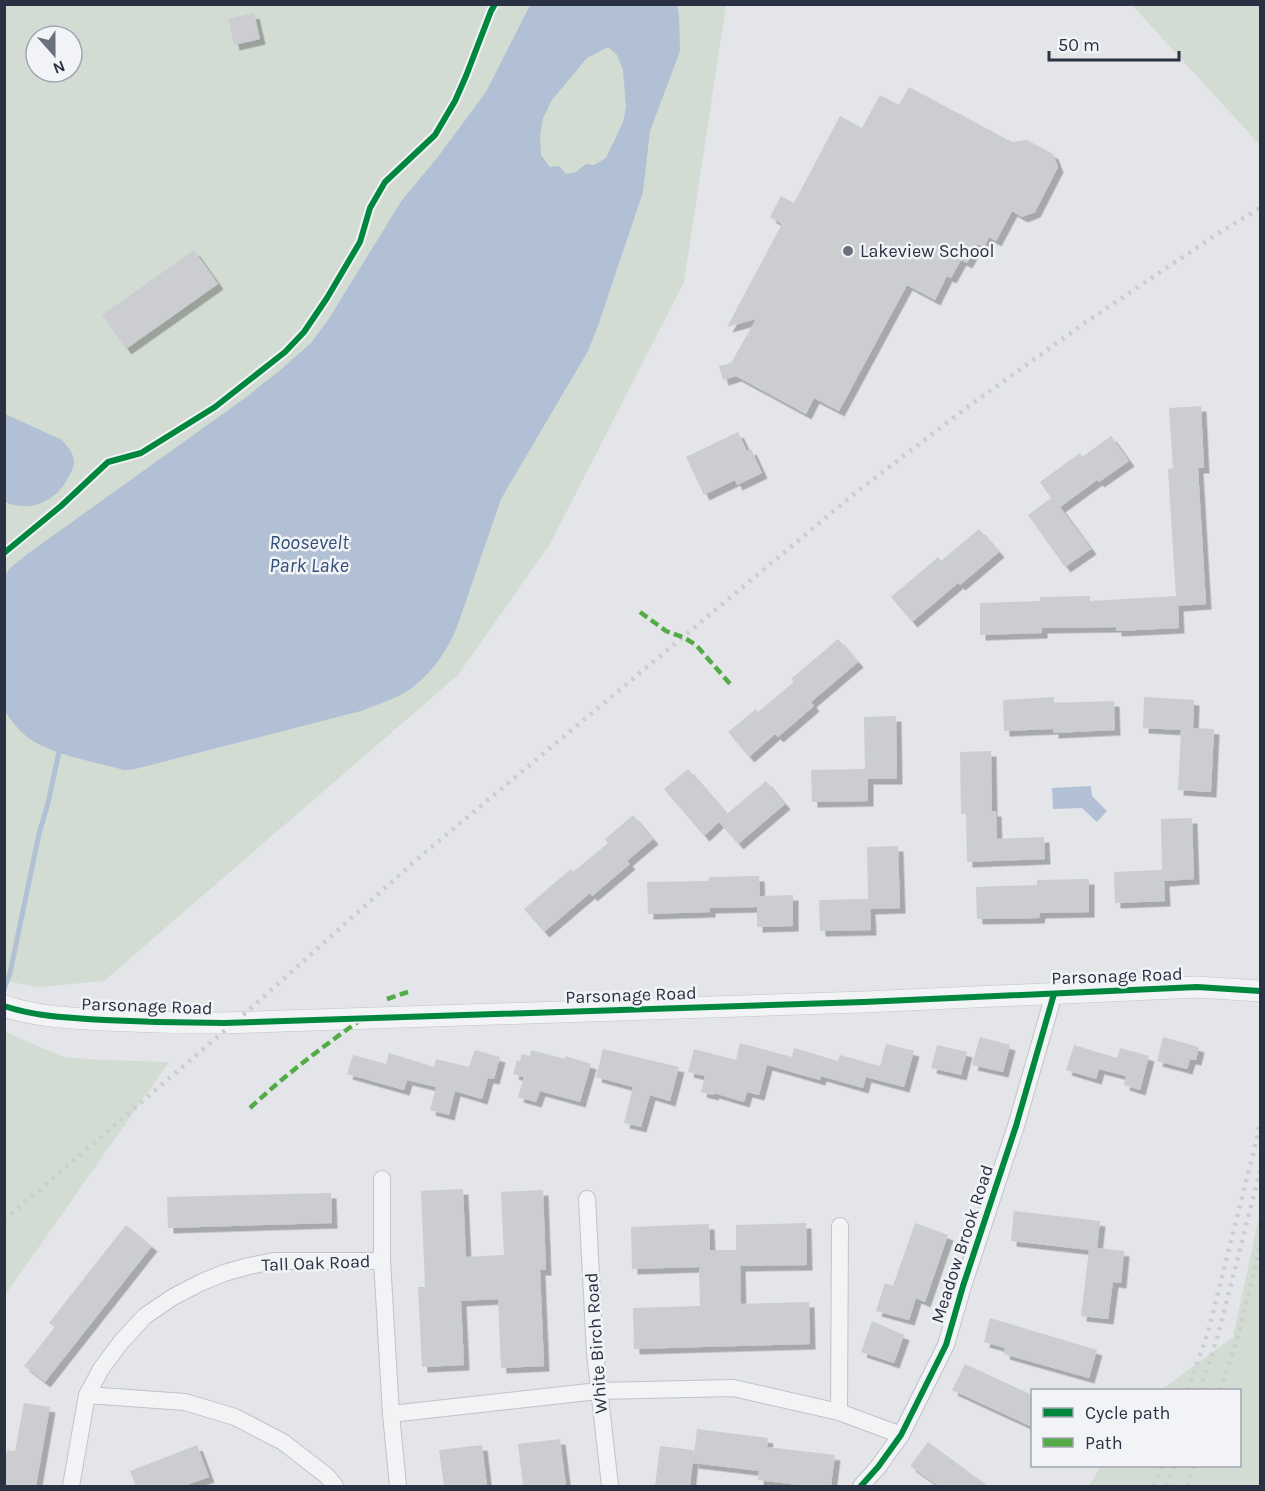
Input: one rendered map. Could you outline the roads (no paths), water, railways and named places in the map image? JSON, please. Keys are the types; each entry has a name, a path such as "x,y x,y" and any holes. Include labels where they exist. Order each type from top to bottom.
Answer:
{"street":[{"name":"Parsonage Road","path":"7,1007 56,1017 224,1023 853,1002 1197,987 1260,991"},
{"name":"Meadow Brook Road","path":"861,1486 901,1435 946,1345 1016,1126 1054,994"},
{"name":"Tall Oak Road","path":"382,1179 382,1261 398,1486"},
{"name":"White Birch Road","path":"587,1199 598,1391 610,1486"},
{"path":"839,1412 840,1226"},
{"name":"Tall Oak Road","path":"71,1486 87,1395 100,1369 145,1316 173,1297 202,1282 249,1266 274,1261 382,1261"},
{"path":"392,1414 598,1391 733,1388 839,1412 901,1435"},
{"path":"87,1395 185,1402 235,1417 284,1442 327,1476 335,1486"}],"water":[{"name":"Roosevelt Park Lake","path":"530,5 677,5 680,51 650,131 643,192 599,323 588,351 501,499 457,627 446,650 423,679 413,687 392,699 361,711 135,769 124,770 80,759 33,741 11,721 5,711 5,576 9,569 245,398 311,343 328,320 402,200 437,158 486,92","holes":["608,47 617,55 623,70 626,107 623,122 606,158 594,165 586,164 576,172 566,174 559,166 550,167 541,155 540,136 543,118 552,100 587,58"]},
{"path":"5,414 62,440 72,454 73,467 63,486 41,503 23,506 5,502"},
{"path":"1091,786 1092,796 1107,811 1097,822 1082,808 1053,809 1052,788"}],"waterway":[{"path":"4,989 10,973 59,752"}],"railway":[{"path":"4,1220 250,1009 415,861 854,494 965,409 1086,322 1217,234 1260,208"},
{"path":"1188,1389 1208,1332 1260,1121"},
{"path":"1200,1389 1218,1335 1260,1171"},
{"path":"1220,1389 1237,1340 1260,1248"},
{"path":"1154,1486 1162,1467"},
{"path":"1166,1486 1174,1467"},
{"path":"1187,1486 1194,1467"}],"place":[{"name":"Lakeview School","path":"848,251"}]}
